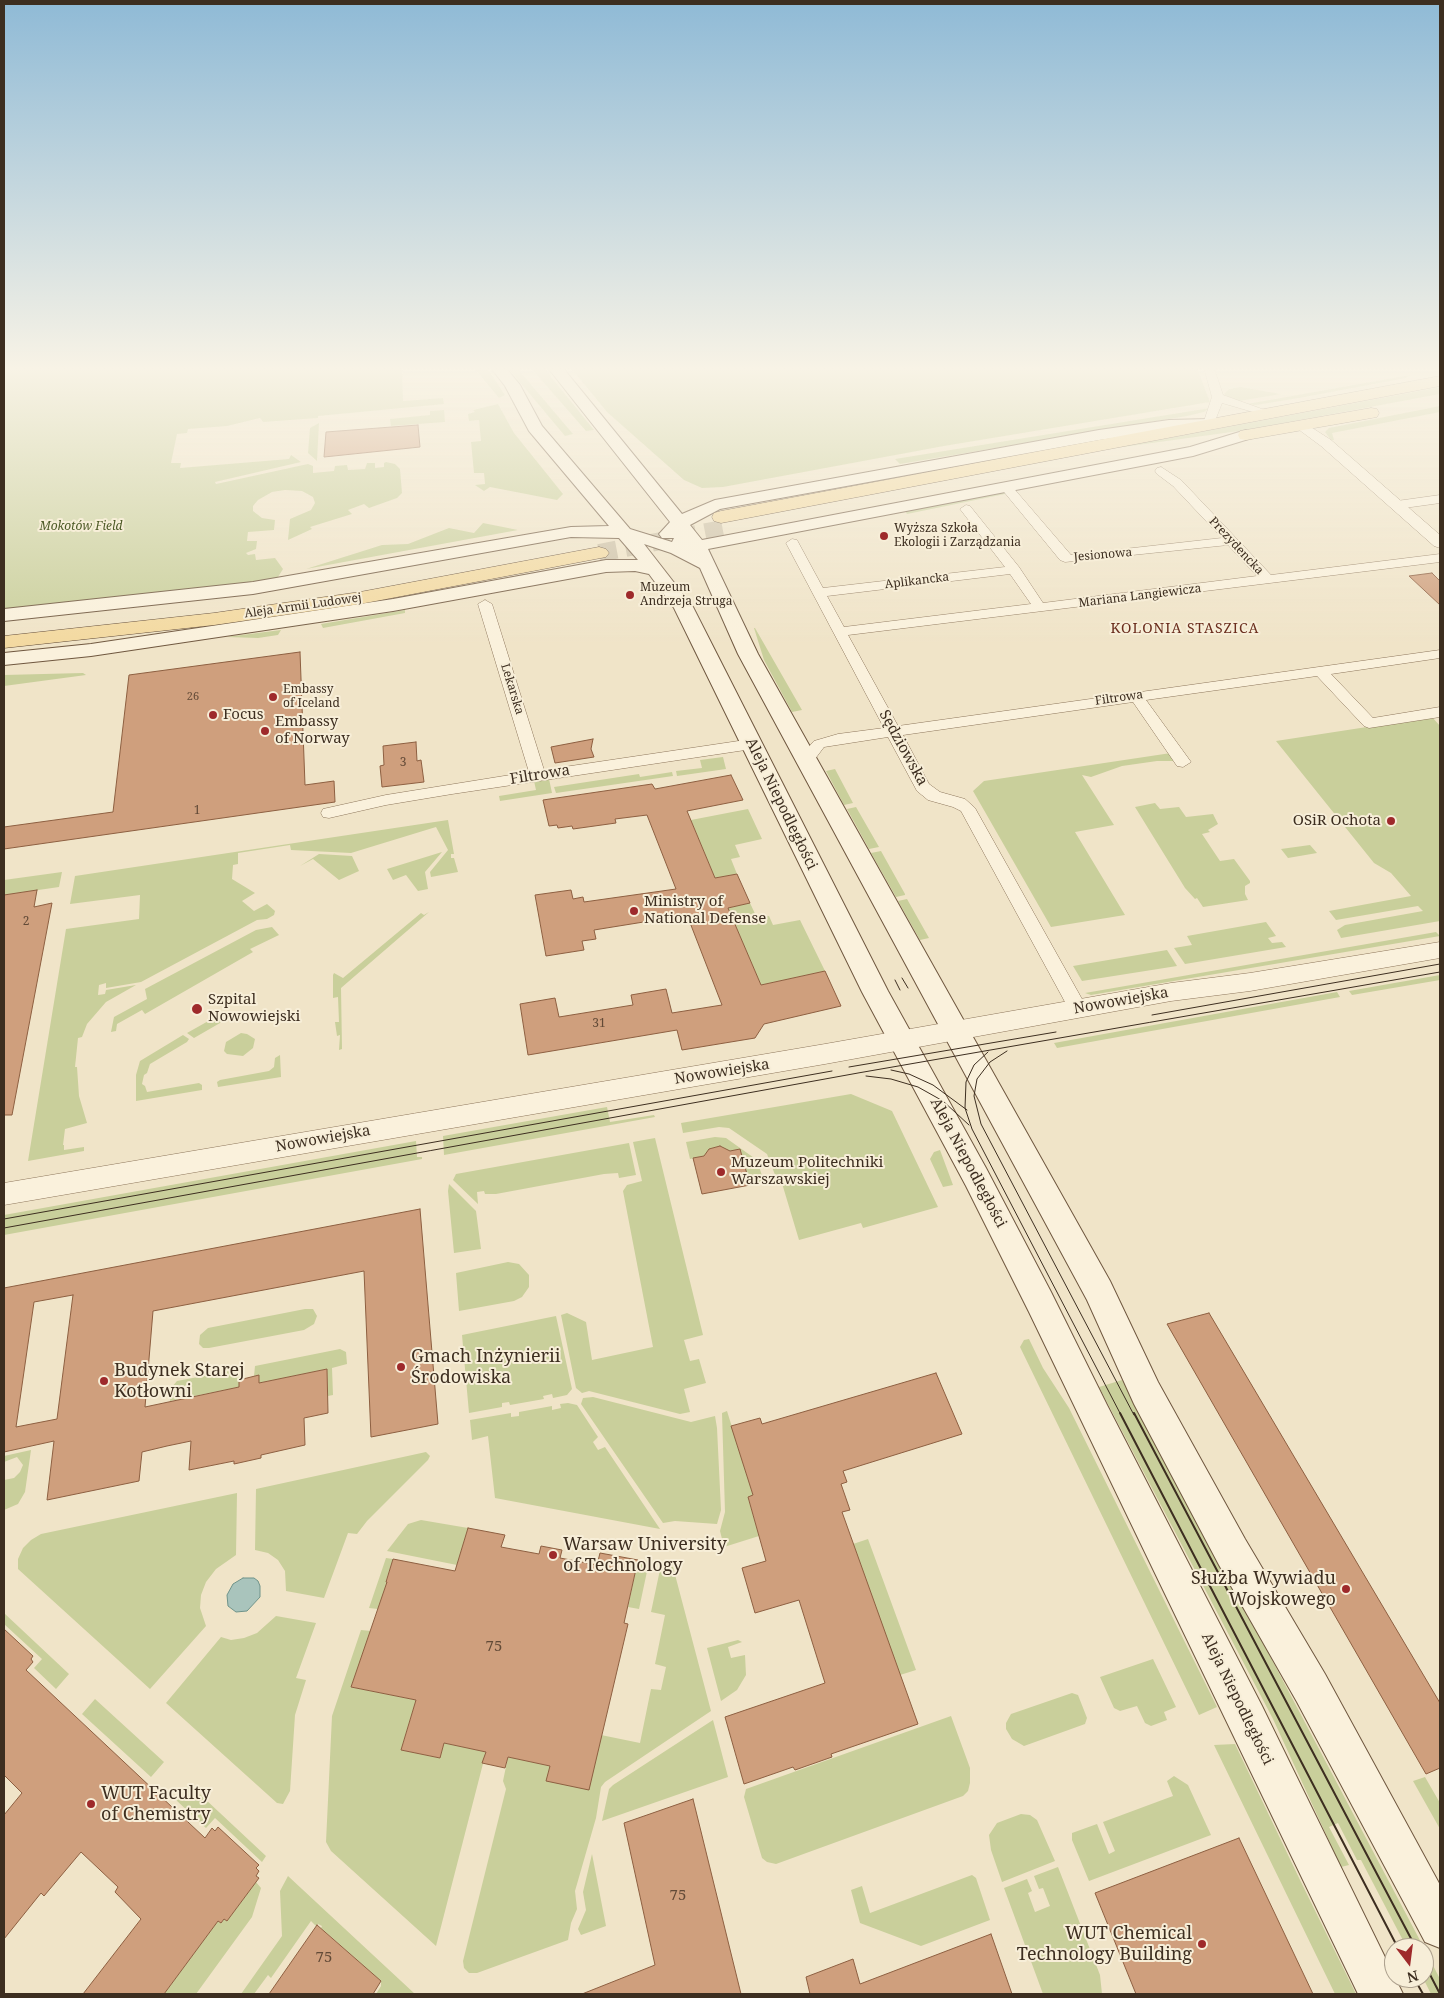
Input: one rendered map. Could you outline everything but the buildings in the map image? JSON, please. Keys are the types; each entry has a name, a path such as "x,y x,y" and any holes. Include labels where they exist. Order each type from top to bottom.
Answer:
{"main road":[{"name":"Aleja Niepodległości","path":"563,461 624,533 659,537"},
{"name":"Aleja Niepodległości","path":"631,461 654,489 659,537 656,570 683,607 875,992 1040,1302 1381,1994"},
{"path":"4,659 72,653 425,600 659,537 721,517 1014,461"},
{"path":"654,489 672,499 721,517 1077,461"},
{"path":"659,537 697,546 1138,461"},
{"path":"571,532 588,524 593,518 580,481"},
{"path":"580,481 659,537 707,564"},
{"path":"654,489 660,513 659,537"},
{"path":"4,616 261,587 571,532 624,533"},
{"path":"697,546 748,654 1099,1291 1142,1386 1227,1544 1311,1688 1440,1927"},
{"path":"599,553 656,570"},
{"name":"Aleja Armii Ludowej","path":"4,628 189,608 599,553"},
{"name":"Aleja Armii Ludowej","path":"4,642 175,624 326,603 599,553"},
{"path":"4,651 226,630"}],"street":[{"path":"1347,461 1440,543"},
{"name":"Prezydencka","path":"1162,471 1177,483 1268,580"},
{"name":"Jesionowa","path":"1006,487 1065,556 1070,559 1232,541"},
{"path":"1397,505 1440,499"},
{"path":"966,508 1014,570 1040,608"},
{"name":"Sędziowska","path":"792,543 923,787 934,796 964,806 969,812 1078,1008"},
{"name":"Mariana Langiewicza","path":"839,632 1440,558"},
{"name":"Aplikancka","path":"819,593 1014,570"},
{"name":"Lekarska","path":"485,604 538,775"},
{"name":"Filtrowa","path":"806,759 816,747 824,742 1440,654"},
{"path":"1320,670 1369,723 1440,712"},
{"path":"1136,696 1184,762"},
{"name":"Filtrowa","path":"329,813 386,800 538,775 752,744"},
{"name":"Nowowiejska","path":"4,1194 600,1090 686,1078 1078,1008 1186,990 1265,980 1440,950"}],"green space":[{"name":"Mokotów Field","path":"4,461 171,461 171,463 181,463 180,468 262,461 301,462 215,482 216,484 308,464 313,466 313,473 334,471 335,466 347,465 348,470 365,469 367,463 375,463 375,468 384,467 386,462 395,464 400,469 402,493 397,498 369,508 364,504 348,510 352,514 310,527 312,529 288,540 290,519 311,510 315,503 313,497 302,491 285,490 272,492 258,500 253,506 253,511 262,518 275,520 274,530 248,532 247,541 257,541 256,549 246,553 248,555 255,554 256,560 275,558 283,569 278,577 267,582 4,612"},
{"path":"473,461 537,461 563,494 557,500 490,487 484,491 475,485 485,484 484,473 474,473"},
{"path":"663,461 862,461 723,487 702,488 684,480"},
{"path":"897,461 917,461 900,464"},
{"path":"1005,491 1005,494 907,514 905,511"},
{"path":"483,523 518,530 306,569 382,545 408,544 449,528 474,533"},
{"path":"405,610 405,613 323,628 321,624"},
{"path":"754,628 802,710 792,712 764,660"},
{"path":"281,630 278,635 258,638 226,637"},
{"path":"83,673 86,675 4,686 4,675"},
{"name":"OSiR Ochota","path":"1432,717 1440,726 1440,921 1341,938 1337,930 1345,925 1423,911 1418,906 1336,920 1329,911 1411,896 1391,873 1374,863 1276,741"},
{"path":"1171,753 1177,761 1157,761 1122,766 1091,777 1082,775 1114,825 1075,832 1125,915 1051,927 973,791 984,781"},
{"path":"723,757 726,769 677,776 676,771 702,768 700,760"},
{"path":"835,769 853,803 844,805 826,771"},
{"path":"672,772 673,776 556,793 554,787 639,774 640,777"},
{"path":"549,779 552,793 500,801 499,796 536,790 534,781"},
{"path":"1155,803 1160,809 1179,807 1186,817 1213,814 1218,824 1208,830 1210,832 1202,834 1220,861 1234,859 1250,881 1245,886 1245,894 1248,900 1203,907 1197,898 1195,899 1185,888 1135,807"},
{"path":"856,807 879,847 869,849 847,809"},
{"path":"748,809 762,839 735,845 740,857 731,859 737,874 715,878 691,820"},
{"path":"448,820 454,854 451,854 451,858 454,858 458,872 431,877 430,872 448,850 436,827 351,853 291,850 290,845 238,853 238,864 233,865 232,879 255,893 242,901 254,911 267,904 275,911 274,915 267,919 257,920 141,982 106,988 106,983 99,985 98,995 105,994 106,990 136,985 106,1002 87,1024 82,1037 78,1038 75,1067 77,1067 79,1096 87,1123 65,1129 63,1145 64,1150 84,1147 84,1151 28,1161 66,929 139,919 140,895 70,904 75,876"},
{"path":"1310,845 1317,853 1288,858 1281,849"},
{"path":"881,851 905,895 896,897 871,853"},
{"path":"442,852 425,872 428,889 418,891 406,875 393,880 387,869"},
{"path":"319,854 352,856 359,871 339,880 313,859 300,866"},
{"path":"62,872 59,887 4,895 4,880"},
{"path":"907,899 929,938 920,940 898,901"},
{"path":"750,903 757,918 769,916 773,925 800,920 825,971 761,985 728,908"},
{"path":"429,912 341,988 342,1049 339,1050 340,1035 337,1036 335,1022 339,1022 338,997 333,998 334,973 343,978 421,913 424,915"},
{"path":"1266,922 1276,936 1268,938 1272,943 1282,942 1286,947 1185,964 1174,948 1192,945 1187,936"},
{"path":"272,927 279,935 250,949 253,952 145,1014 142,1010 117,1024 116,1031 111,1032 114,1017 147,999 145,989 256,930"},
{"path":"1436,932 1440,936 1091,995 1085,993"},
{"path":"1167,950 1177,966 1082,981 1073,966"},
{"path":"1440,975 1440,980 1352,995 1349,991"},
{"path":"1337,992 1340,997 1057,1048 1054,1043"},
{"path":"219,1015 223,1018 220,1023 194,1038 187,1033"},
{"path":"241,1033 255,1039 253,1048 243,1056 227,1054 224,1051 226,1042"},
{"path":"183,1035 189,1039 187,1042 150,1064 142,1084 147,1092 199,1083 202,1085 202,1090 136,1101 136,1075 140,1061"},
{"path":"280,1055 281,1077 218,1087 217,1082 220,1080 269,1071 274,1067 275,1058"},
{"path":"851,1094 892,1111 938,1207 863,1228 861,1223 799,1240 781,1180 777,1180 767,1154 729,1128 719,1127 683,1133 681,1123"},
{"path":"607,1107 610,1122 654,1115 655,1117 444,1155 443,1136"},
{"path":"715,1137 726,1138 757,1160 764,1182 750,1185 720,1146 709,1149 708,1155 690,1159 686,1142"},
{"path":"655,1138 703,1335 684,1340 690,1361 699,1359 706,1383 684,1389 690,1412 680,1414 589,1391 582,1393 576,1388 561,1315 567,1313 586,1322 592,1360 653,1347 623,1191 627,1185 642,1181 633,1142"},
{"path":"416,1141 417,1157 422,1157 422,1159 4,1235 4,1215"},
{"path":"629,1143 636,1175 619,1178 618,1173 604,1174 496,1194 485,1194 484,1191 477,1192 478,1204 453,1180 456,1174"},
{"path":"940,1150 953,1185 943,1187 930,1159 934,1152"},
{"path":"449,1184 476,1211 481,1249 454,1253 448,1191"},
{"path":"508,1262 519,1264 529,1275 529,1287 522,1297 514,1301 459,1311 456,1273"},
{"path":"313,1309 317,1316 314,1324 304,1330 209,1348 203,1348 199,1344 200,1335 208,1328"},
{"path":"556,1316 572,1389 567,1395 553,1398 552,1394 543,1396 544,1399 510,1405 509,1402 502,1403 502,1407 469,1413 462,1335"},
{"path":"1029,1339 1043,1368 1069,1408 1217,1707 1199,1715 1020,1347 1024,1340"},
{"path":"340,1349 346,1352 347,1364 332,1368 333,1395 328,1396 327,1369 259,1383 259,1375 254,1376 255,1366"},
{"path":"245,1368 244,1378 239,1379 239,1387 170,1401 171,1388 177,1381"},
{"path":"1122,1380 1419,1938 1402,1938 1361,1860 1357,1860 1338,1823 1329,1827 1349,1865 1341,1867 1273,1719 1099,1387"},
{"path":"593,1397 691,1422 715,1416 721,1510 717,1524 675,1521 663,1523 581,1404 583,1398"},
{"path":"560,1404 577,1405 598,1437 593,1442 598,1450 605,1447 660,1529 495,1498 488,1436 472,1440 470,1420 511,1413 511,1417 519,1416 519,1412 552,1406 552,1410 561,1408"},
{"path":"727,1411 753,1495 748,1498 759,1536 724,1547 720,1531 725,1512 722,1413"},
{"path":"31,1450 25,1492 18,1504 4,1510 4,1480 14,1478 20,1472 23,1465 17,1457 4,1462 4,1456"},
{"path":"426,1452 430,1456 428,1460 367,1521 357,1534 348,1533 324,1598 286,1591 285,1571 278,1560 268,1553 255,1550 256,1489"},
{"path":"237,1493 236,1555 216,1569 206,1582 201,1595 200,1608 206,1626 150,1689 18,1569 18,1559 23,1548 41,1534"},
{"path":"421,1520 468,1528 457,1565 387,1551 408,1524"},
{"path":"868,1539 916,1670 900,1675 853,1544"},
{"path":"386,1558 393,1559 378,1609 369,1608"},
{"path":"638,1560 649,1562 639,1609 628,1607"},
{"path":"661,1565 673,1567 711,1711 605,1782 601,1787 596,1818 575,1891 577,1909 571,1923 568,1940 477,1973 469,1973 464,1968 463,1961 506,1789 503,1781 508,1757 550,1766 547,1780 601,1735 640,1743 651,1689 661,1690 666,1667 655,1664 665,1615 651,1612"},
{"path":"4,1613 69,1674 56,1689 34,1668 42,1659 4,1624"},
{"path":"276,1616 316,1623 296,1678 306,1680 295,1715 290,1791 283,1804 277,1803 166,1703 221,1637 231,1640 244,1638 257,1633"},
{"path":"361,1630 371,1631 351,1687 416,1700 401,1750 440,1758 444,1743 486,1752 436,1946 331,1851 326,1842 332,1716"},
{"path":"738,1640 742,1642 728,1647 731,1658 745,1655 746,1675 737,1690 721,1701 707,1648"},
{"path":"1153,1659 1176,1707 1164,1712 1167,1720 1151,1726 1145,1723 1137,1706 1120,1711 1114,1708 1100,1677"},
{"path":"1072,1693 1078,1695 1087,1718 1085,1724 1024,1746 1012,1739 1006,1729 1006,1723 1011,1714"},
{"path":"95,1699 164,1762 151,1777 82,1714"},
{"path":"951,1716 970,1768 968,1791 963,1796 776,1864 767,1862 762,1858 744,1797 746,1789"},
{"path":"713,1720 728,1777 602,1821 609,1789 613,1785"},
{"path":"1235,1744 1356,1994 1335,1994 1214,1745"},
{"path":"1174,1776 1188,1785 1211,1835 1089,1881 1072,1840 1072,1833 1097,1824 1109,1854 1115,1851 1103,1822 1173,1796 1167,1781"},
{"path":"1425,1777 1440,1803 1440,1829 1413,1781"},
{"path":"189,1784 266,1856 262,1862 215,1818 206,1828 176,1800"},
{"path":"1021,1814 1030,1815 1037,1820 1055,1861 1002,1882 991,1850 989,1835 997,1823"},
{"path":"592,1854 606,1926 581,1935 578,1929 586,1910 583,1892"},
{"path":"1058,1867 1100,1975 1102,1994 1043,1994 1004,1888 1027,1879 1032,1891 1028,1893 1035,1912 1050,1906 1043,1888 1039,1889 1034,1876"},
{"path":"972,1875 976,1878 990,1920 921,1946 860,1923 851,1890 862,1886 870,1913"},
{"path":"288,1876 415,1994 376,1994 381,1986 381,1981 321,1928 322,1926 318,1924 316,1926 311,1921 271,1978 268,1975 254,1994 241,1994 282,1936 280,1891"},
{"path":"256,1882 261,1888 252,1917 196,1994 164,1994 218,1921 221,1923 224,1919 227,1921"},
{"path":"1434,1967 1440,1979 1440,1994 1431,1994 1428,1988 1434,1988"}],"water":[{"path":"243,1578 254,1578 258,1581 260,1597 247,1611 236,1612 228,1606 227,1595 233,1584"}],"tunnel":[{"path":"599,553 728,528"}],"tram line":[{"path":"1152,1015 1440,964"},
{"path":"4,1228 858,1073 1440,972"},
{"path":"902,978 908,988"},
{"path":"895,980 900,990"},
{"path":"849,1067 1056,1032"},
{"path":"1007,1051 990,1062 977,1079 974,1096 981,1124 1134,1415"},
{"path":"965,1109 966,1082 974,1065 988,1052"},
{"path":"891,1070 909,1074 933,1085 965,1109"},
{"path":"4,1219 832,1071"},
{"path":"866,1076 891,1079 918,1087 943,1101 969,1125"},
{"path":"965,1109 972,1129 1121,1415"},
{"path":"1120,1413 1393,1938"},
{"path":"1134,1413 1411,1938"},
{"path":"1434,1982 1440,1994"},
{"path":"1420,1988 1423,1994"}],"place":[{"name":"Wyższa Szkoła Ekologii i Zarządzania","path":"884,536"},
{"name":"Muzeum Andrzeja Struga","path":"630,595"},
{"name":"Embassy of Iceland","path":"273,697"},
{"name":"Focus","path":"213,715"},
{"name":"Embassy of Norway","path":"265,731"},
{"name":"OSiR Ochota","path":"1391,821"},
{"name":"Ministry of National Defense","path":"634,911"},
{"name":"Szpital Nowowiejski","path":"197,1009"},
{"name":"Muzeum Politechniki Warszawskiej","path":"721,1172"},
{"name":"Gmach Inżynierii Środowiska","path":"401,1367"},
{"name":"Budynek Starej Kotłowni","path":"104,1381"},
{"name":"Warsaw University of Technology","path":"553,1555"},
{"name":"Służba Wywiadu Wojskowego","path":"1346,1589"},
{"name":"WUT Faculty of Chemistry","path":"91,1804"},
{"name":"WUT Chemical Technology Building","path":"1202,1944"}],"district":[{"name":"KOLONIA STASZICA","path":"1185,629"}]}
